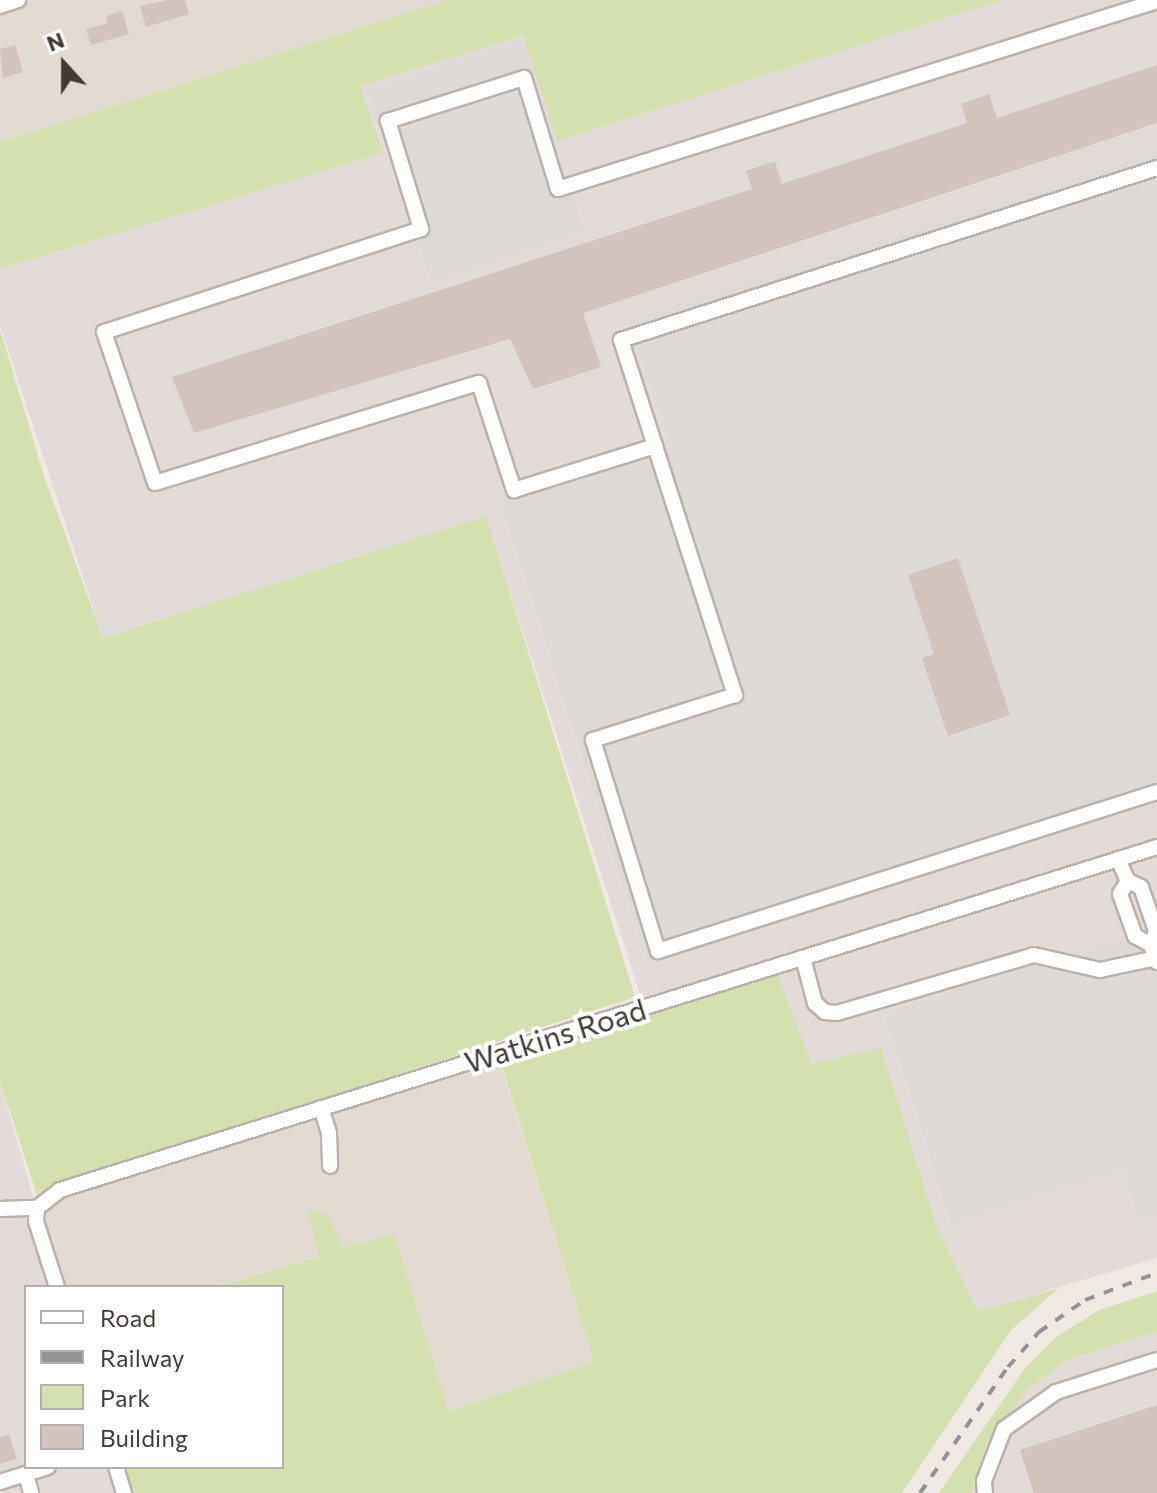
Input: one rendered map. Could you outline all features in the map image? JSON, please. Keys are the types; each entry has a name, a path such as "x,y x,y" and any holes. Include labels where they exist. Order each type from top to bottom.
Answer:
{"street":[{"path":"0,6 18,0"},
{"path":"655,446 514,490 479,383 155,483 104,332 421,229 388,121 524,78 558,189 1157,1"},
{"path":"1157,168 621,340 735,695 593,740 658,951 1157,792"},
{"name":"Watkins Road","path":"37,1208 60,1190 1157,847"},
{"path":"1118,859 1128,881 1141,887 1156,931 1155,955"},
{"path":"1128,881 1120,894 1135,936 1155,955"},
{"path":"803,958 815,1003 825,1012 837,1013 1034,955 1100,970 1155,955"},
{"path":"321,1108 329,1133 330,1166"},
{"path":"0,1209 37,1208 36,1221 56,1285"},
{"path":"985,1493 984,1481 1004,1429 1056,1392 1157,1360"},
{"path":"0,1482 42,1469"},
{"path":"117,1469 124,1493"},
{"path":"26,1475 31,1493"}],"shaded area":[{"path":"0,0 447,0 0,142"},
{"path":"1003,0 1157,0 1157,1258 978,1311 936,1225 811,1064 646,1013 486,517 103,638 0,325 0,269 382,153 359,86 523,36 557,141"},
{"path":"522,40 584,232 431,282 369,90"},
{"path":"1157,152 1157,798 647,961 501,500 670,446 630,320"},
{"path":"1157,927 1157,1216 1141,1221 1124,1169 952,1224 885,1013"},
{"path":"495,1047 594,1362 449,1411 394,1234 342,1248 308,1211 320,1255 224,1285 59,1285 36,1192"},
{"path":"0,1081 58,1285 24,1285 24,1469 109,1469 116,1493 0,1493"},
{"path":"1157,1332 1157,1493 972,1493 984,1450 1027,1390 1068,1360"}],"green space":[{"path":"447,0 1003,0 557,141 523,36 360,86 383,153 0,269 0,142"},
{"path":"0,329 45,479 103,638 486,516 635,997 36,1192 0,1081"},
{"path":"778,975 811,1064 881,1048 936,1225 978,1311 1059,1288 1011,1330 902,1493 130,1493 122,1469 284,1469 284,1285 225,1285 319,1256 308,1210 329,1215 342,1248 394,1234 449,1411 594,1362 500,1060"},
{"path":"1157,1291 1157,1332 1068,1360 1027,1390 984,1450 972,1493 939,1493 1025,1368 1055,1338 1099,1310"}],"building":[{"path":"185,0 189,14 146,27 140,6"},
{"path":"122,11 129,34 91,45 86,29 108,23 106,16"},
{"path":"15,45 23,72 3,78 0,49"},
{"path":"1157,65 1157,123 583,313 601,367 533,389 510,339 194,433 172,377 752,189 746,171 775,161 782,184 967,123 961,104 989,94 997,118"},
{"path":"958,558 1010,715 948,736 922,658 934,654 908,575"},
{"path":"1157,1405 1157,1493 1034,1493 1020,1450"},
{"path":"9,1434 17,1459 0,1464 0,1437"}],"railway":[{"path":"920,1493 1008,1367 1039,1332 1085,1300 1157,1273"}]}
